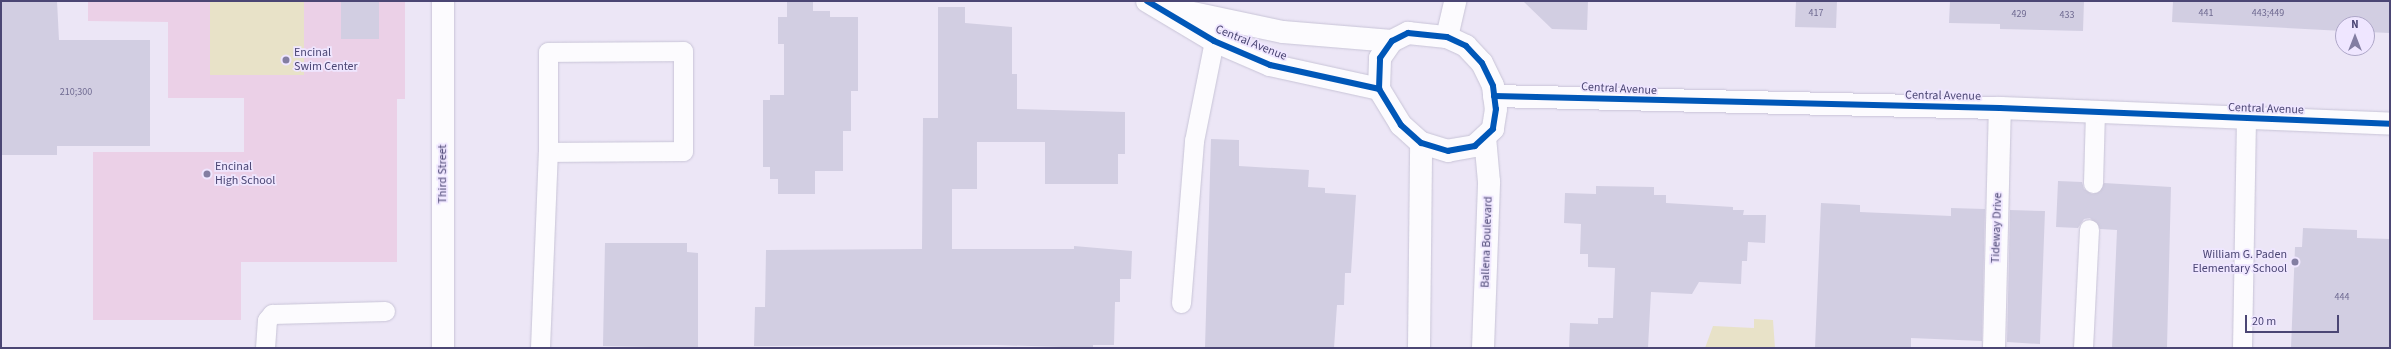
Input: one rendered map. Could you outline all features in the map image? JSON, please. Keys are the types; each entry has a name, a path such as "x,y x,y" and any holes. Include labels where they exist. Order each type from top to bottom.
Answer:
{"street":[{"name":"Third Street","path":"443,1 443,348"},
{"path":"1446,37 1455,1"},
{"name":"Central Avenue","path":"1154,4 1214,41 1270,65 1379,89"},
{"name":"Central Avenue","path":"1154,4 1283,32 1392,41"},
{"path":"1408,34 1446,37 1466,46 1482,63 1494,96 1493,129 1475,146 1448,151 1421,143 1402,125 1379,89 1380,58 1392,41 1408,34"},
{"name":"Central Avenue","path":"1494,96 2000,108 2246,120 2390,124"},
{"name":"Tideway Drive","path":"1994,348 2000,108"},
{"name":"Ballena Boulevard","path":"1483,348 1489,182 1485,136"},
{"path":"1419,348 1421,143"}],"lane":[{"path":"1181,303 1194,141 1214,41"},
{"path":"540,348 548,152 548,52 683,51 683,151 548,152"},
{"path":"2092,183 2095,113"},
{"path":"2242,348 2246,120"},
{"path":"2083,348 2089,229"},
{"path":"265,348 266,320 272,314 385,312"}],"shaded area":[{"path":"88,1 405,1 405,99 397,99 397,262 241,262 241,320 93,320 93,152 244,152 244,98 168,98 168,22 88,21"},
{"name":"Encinal Swim Center","path":"210,1 304,1 304,75 210,75"},
{"path":"1754,319 1773,320 1775,348 1705,348 1713,326 1754,328"}],"building":[{"path":"1,1 57,1 59,40 150,40 150,146 57,146 57,155 1,155"},
{"path":"341,1 379,1 379,39 341,39"},
{"path":"787,1 813,1 813,11 830,11 830,17 858,17 858,91 851,91 851,131 843,131 843,171 815,171 815,194 778,194 778,179 770,179 770,167 763,167 763,100 770,100 770,95 784,95 784,44 778,44 778,17 787,17"},
{"path":"1523,1 1588,1 1587,30 1552,29"},
{"path":"1796,1 1837,1 1836,28 1795,27"},
{"path":"1950,1 2084,1 2083,31 2000,29 2000,24 1949,23"},
{"path":"2173,1 2390,1 2390,33 2375,32 2375,16 2335,16 2335,31 2172,22"},
{"path":"938,7 965,7 965,23 1012,27 1012,74 1017,74 1017,109 1125,112 1125,154 1118,154 1118,184 1045,184 1045,142 977,142 977,189 952,189 952,249 1074,249 1074,246 1132,251 1131,279 1120,279 1120,302 1115,302 1114,345 1093,345 1093,348 996,345 754,346 755,307 765,307 766,250 922,249 923,118 938,118"},
{"path":"1211,139 1239,140 1239,166 1309,170 1308,187 1325,188 1325,193 1356,195 1351,273 1345,273 1344,305 1337,305 1334,348 1205,348"},
{"path":"2058,181 2082,182 2084,189 2092,194 2099,192 2104,183 2171,187 2167,348 2112,348 2117,230 2100,229 2090,218 2084,219 2078,228 2056,227"},
{"path":"1596,186 1654,187 1654,195 1666,195 1666,203 1733,207 1733,210 1744,210 1743,215 1766,215 1765,243 1748,242 1747,261 1742,261 1741,284 1699,282 1692,294 1651,292 1648,348 1569,348 1570,323 1598,324 1598,318 1613,318 1615,268 1588,267 1588,254 1580,254 1581,224 1564,223 1565,193 1596,194"},
{"path":"1821,203 1860,205 1860,212 1951,216 1951,208 1985,209 1982,341 1911,338 1911,348 1815,348"},
{"path":"2010,210 2045,211 2040,344 2007,342"},
{"path":"2303,228 2357,230 2357,238 2390,239 2390,348 2291,348 2295,247 2302,247"},
{"path":"605,243 687,243 687,252 698,253 698,348 603,346"}],"cycle path":[{"path":"1147,1 1214,41 1270,65 1379,89"},
{"path":"1408,33 1447,37 1466,46 1482,63 1493,86 1496,109 1493,129 1475,146 1448,151 1421,143 1401,125 1379,89 1380,58 1392,41 1408,33"},
{"path":"1494,96 2000,108 2390,124"}],"place":[{"name":"Encinal Swim Center","path":"286,60"},
{"name":"Encinal High School","path":"207,174"},
{"name":"William G. Paden Elementary School","path":"2295,262"}]}
